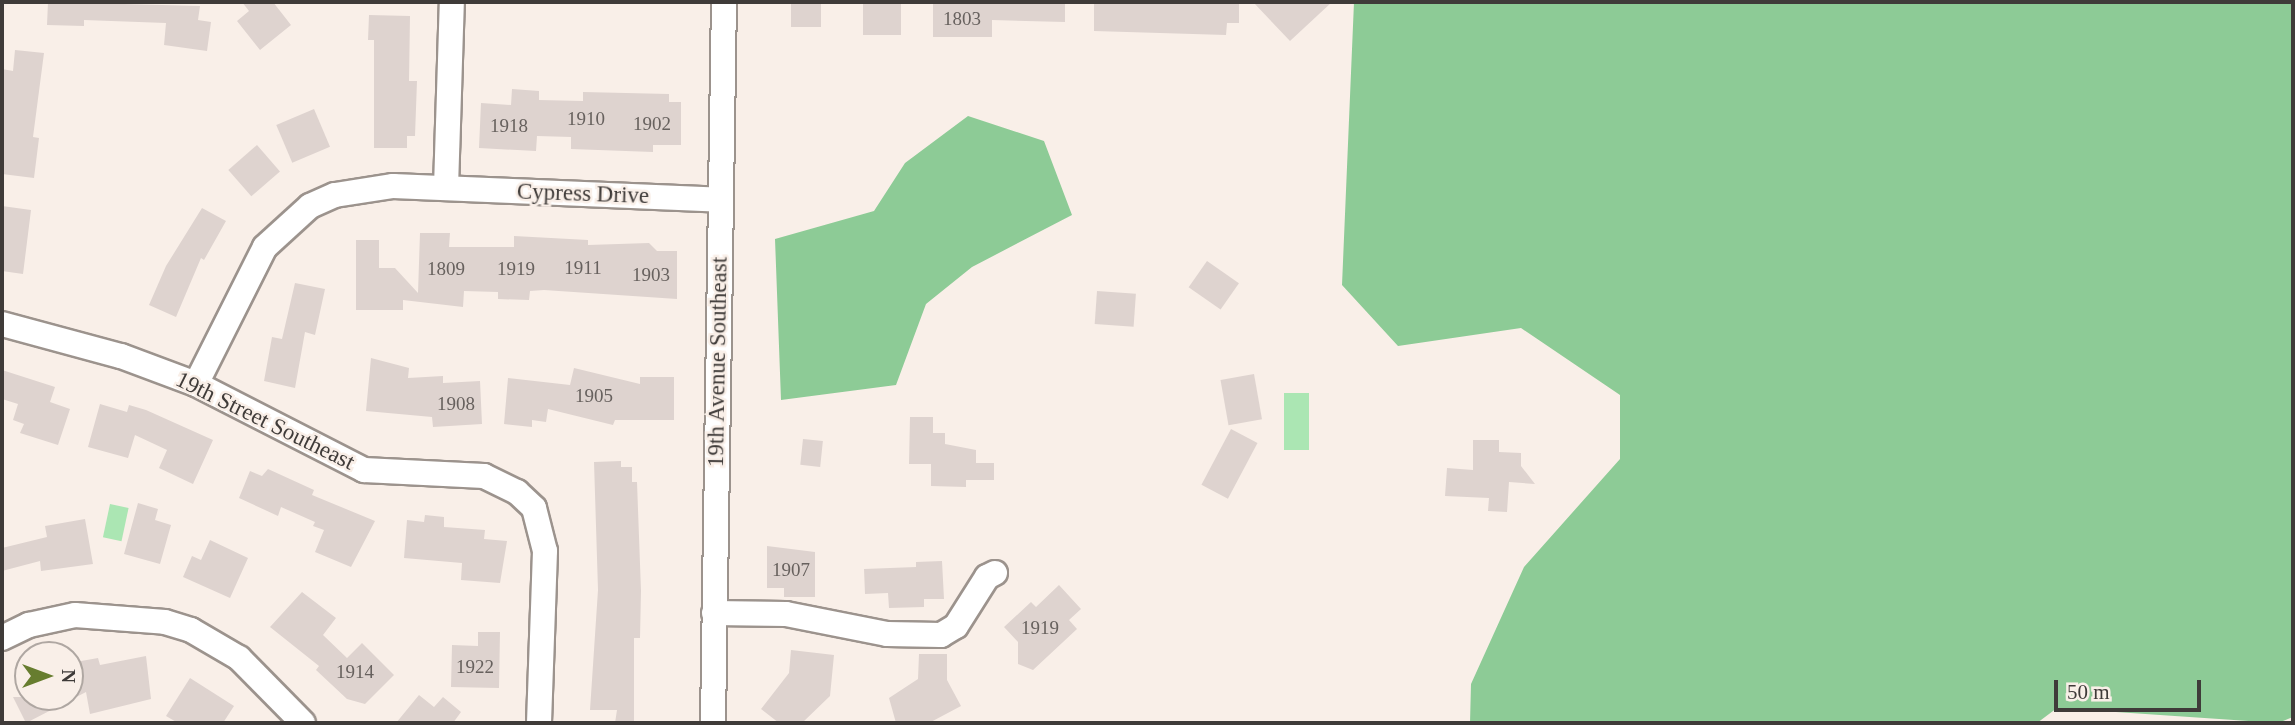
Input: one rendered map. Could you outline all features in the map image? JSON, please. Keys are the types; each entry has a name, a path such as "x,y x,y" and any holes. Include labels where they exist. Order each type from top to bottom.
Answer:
{"street":[{"path":"446,188 452,2"},
{"name":"19th Avenue Southeast","path":"713,723 724,2"},
{"name":"Cypress Drive","path":"196,384 265,247 310,206 370,187 720,200"},
{"name":"19th Street Southeast","path":"2,324 121,356 196,384 364,470 496,478 527,501 540,523 545,551 539,723"},
{"path":"714,613 786,614 887,634 941,635 956,626 987,577 995,573"},
{"path":"2,638 29,625 75,615 165,622 191,630 239,658 303,723"}],"green space":[{"path":"1354,2 2293,2 2293,717 2278,723 2057,708 2037,723 1470,723 1471,684 1524,567 1620,459 1620,395 1521,328 1398,346 1342,285"},
{"path":"968,116 1044,141 1072,215 972,267 926,304 896,385 781,400 775,239 874,211 905,163"},
{"path":"1284,393 1309,393 1309,450 1284,450"},
{"path":"110,504 129,508 122,541 103,537"}],"building":[{"path":"48,2 200,6 198,20 211,22 207,51 164,45 166,23 84,20 84,26 47,25"},
{"path":"242,2 273,2 291,25 260,50 237,21 249,11"},
{"path":"791,2 821,2 821,27 791,27"},
{"path":"863,2 901,2 901,35 863,35"},
{"path":"933,2 1065,2 1065,22 992,20 992,37 933,37"},
{"path":"1094,2 1239,2 1239,23 1227,23 1226,35 1094,31"},
{"path":"1253,2 1332,2 1290,41"},
{"path":"369,15 410,16 409,81 417,81 415,136 407,136 407,148 374,148 374,40 368,40"},
{"path":"15,50 44,53 33,137 39,138 34,178 2,174 2,69 13,71"},
{"path":"512,89 539,91 539,100 583,101 583,92 669,94 669,102 681,102 681,145 653,145 653,152 571,149 571,137 537,136 536,151 479,148 481,103 511,105"},
{"path":"314,109 330,147 292,163 276,125"},
{"path":"257,145 280,171 251,196 228,170"},
{"path":"2,206 31,210 23,274 2,271"},
{"path":"202,208 226,221 204,260 201,258 176,317 149,305 166,266"},
{"path":"420,233 450,233 449,247 514,247 514,236 588,240 588,245 649,243 657,251 677,251 677,299 544,290 530,291 529,300 498,299 498,292 464,291 463,307 403,300 403,310 356,310 356,240 379,240 379,268 395,268 418,293"},
{"path":"1207,261 1239,283 1221,310 1189,287"},
{"path":"295,283 325,289 315,335 305,332 295,388 264,381 272,337 282,339"},
{"path":"1097,291 1136,294 1134,327 1095,324"},
{"path":"371,358 409,368 408,378 443,376 443,383 480,381 482,424 433,427 432,417 366,411"},
{"path":"574,368 640,384 640,377 674,377 674,420 615,420 613,425 548,409 546,422 532,420 532,427 504,424 508,378 570,385"},
{"path":"2,370 55,387 50,402 70,409 58,445 20,433 24,424 13,420 18,404 2,399"},
{"path":"1254,374 1262,419 1229,425 1221,380"},
{"path":"100,404 127,412 129,405 146,410 213,440 193,484 159,468 167,450 135,435 128,458 88,447"},
{"path":"910,417 933,417 933,433 945,433 945,444 976,450 976,463 994,463 994,480 966,480 966,487 931,486 931,464 909,464"},
{"path":"1231,429 1257,443 1228,499 1201,485"},
{"path":"803,439 823,441 820,467 800,465"},
{"path":"1473,440 1499,440 1499,452 1521,453 1521,466 1535,484 1509,482 1507,512 1488,511 1489,498 1445,496 1447,468 1473,470"},
{"path":"621,461 621,467 632,467 632,482 637,482 641,591 640,638 634,638 634,723 615,723 617,710 590,710 598,590 594,462"},
{"path":"268,469 314,490 312,495 375,521 351,567 315,552 324,530 313,526 315,522 281,507 278,516 239,498 250,471 262,476"},
{"path":"138,503 158,509 155,520 171,525 160,564 124,554"},
{"path":"425,515 444,517 444,527 485,530 484,539 507,541 500,583 461,580 462,563 404,558 407,520 424,522"},
{"path":"85,519 93,564 41,571 40,561 2,571 2,548 47,537 45,526"},
{"path":"210,540 248,558 230,598 183,577 192,556 201,560"},
{"path":"767,546 815,552 815,597 784,597 784,588 767,588"},
{"path":"942,561 944,599 924,599 924,607 889,608 888,593 865,594 864,569 916,567 916,562"},
{"path":"1059,585 1081,609 1069,620 1077,629 1033,670 1018,664 1018,642 1004,627 1031,602 1036,607"},
{"path":"302,592 336,618 323,635 347,658 362,643 394,675 365,704 347,699 316,670 319,666 270,627"},
{"path":"478,632 500,632 499,688 451,687 452,645 478,646"},
{"path":"791,650 834,655 830,696 802,723 779,723 761,709 789,673"},
{"path":"919,654 947,654 947,680 961,706 929,723 896,723 889,698 918,679"},
{"path":"146,656 151,699 90,714 86,692 84,693 84,660 98,658 100,665"},
{"path":"190,678 234,706 223,723 178,723 166,716"},
{"path":"419,695 434,707 443,697 461,712 453,723 396,723"},
{"path":"20,711 49,711 26,723"}]}
